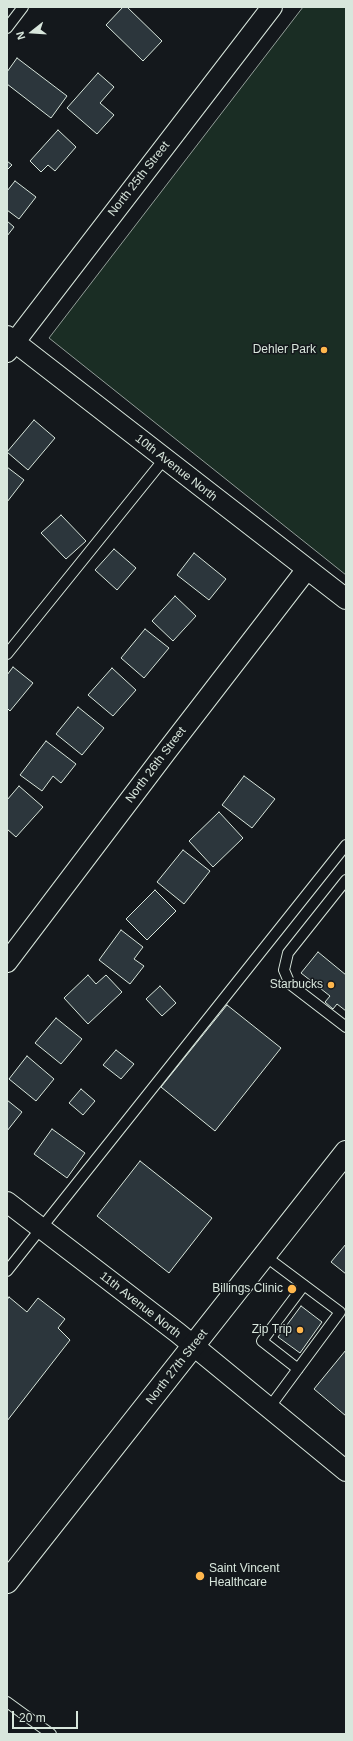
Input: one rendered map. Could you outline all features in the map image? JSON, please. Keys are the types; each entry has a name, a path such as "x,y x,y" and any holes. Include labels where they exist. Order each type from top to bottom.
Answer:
{"main road":[{"name":"North 27th Street","path":"7,1582 346,1152"}],"street":[{"name":"North 25th Street","path":"10,343 272,7"},
{"name":"10th Avenue North","path":"10,343 164,458 346,599"},
{"name":"North 26th Street","path":"7,962 171,745 307,569"},
{"name":"11th Avenue North","path":"7,1202 171,1328 269,1408 345,1467"}],"lane":[{"path":"7,28 24,7"},
{"path":"7,654 164,458"},
{"path":"7,1271 346,845"},
{"path":"346,880 288,953 284,970 290,984 346,1027"},
{"path":"265,1256 340,1312 269,1408"},
{"path":"298,1369 262,1341 304,1286"},
{"path":"7,1702 50,1734"}],"green space":[{"path":"303,7 346,7 346,575 49,338"}],"building":[{"path":"123,7 127,7 162,41 143,61 106,25"},
{"path":"17,58 67,96 51,118 7,84 7,72"},
{"path":"98,73 114,87 100,103 114,115 97,134 67,108"},
{"path":"58,130 76,147 55,171 48,165 41,172 30,161"},
{"path":"7,161 12,165 7,170"},
{"path":"15,181 36,197 19,219 7,210 7,191"},
{"path":"7,221 14,227 7,236"},
{"path":"34,420 55,438 28,470 7,452"},
{"path":"7,467 24,480 7,502"},
{"path":"61,515 86,541 66,559 41,533"},
{"path":"114,549 136,568 117,590 95,570"},
{"path":"194,553 226,579 209,600 177,575"},
{"path":"175,596 196,616 173,641 152,621"},
{"path":"145,629 169,648 144,678 121,658"},
{"path":"13,667 33,683 10,711 7,708 7,675"},
{"path":"112,668 136,690 113,716 88,695"},
{"path":"78,707 104,728 82,755 56,734"},
{"path":"46,741 76,764 61,783 53,776 42,791 20,775"},
{"path":"244,776 275,799 252,828 222,805"},
{"path":"19,786 43,807 16,837 7,829 7,800"},
{"path":"219,812 243,838 213,867 189,841"},
{"path":"183,850 210,871 184,904 157,882"},
{"path":"155,890 176,911 147,940 126,919"},
{"path":"121,930 143,947 134,959 144,966 130,984 99,960"},
{"name":"Starbucks","path":"318,952 346,975 346,1011 337,1004 333,1009 325,1002 330,996 301,973"},
{"path":"88,975 96,984 106,975 122,992 88,1024 64,998"},
{"path":"160,986 176,1003 162,1016 146,999"},
{"path":"227,1005 281,1048 215,1131 161,1087"},
{"path":"56,1018 82,1039 61,1064 35,1043"},
{"path":"116,1050 134,1064 121,1079 103,1065"},
{"path":"27,1056 54,1079 36,1101 9,1079"},
{"path":"81,1089 95,1101 83,1115 69,1103"},
{"path":"7,1100 22,1112 7,1131"},
{"path":"52,1129 85,1153 67,1178 34,1154"},
{"path":"140,1161 212,1218 169,1273 97,1216"},
{"path":"346,1244 346,1274 331,1262"},
{"path":"9,1297 27,1312 38,1298 65,1319 58,1328 70,1340 7,1421 7,1300"},
{"name":"Zip Trip","path":"301,1306 322,1322 300,1353 278,1337"},
{"path":"346,1350 346,1416 314,1389"}],"place":[{"name":"Dehler Park","path":"324,350"},
{"name":"Starbucks","path":"331,985"},
{"name":"Billings Clinic","path":"292,1289"},
{"name":"Zip Trip","path":"300,1330"},
{"name":"Saint Vincent Healthcare","path":"200,1576"}]}
